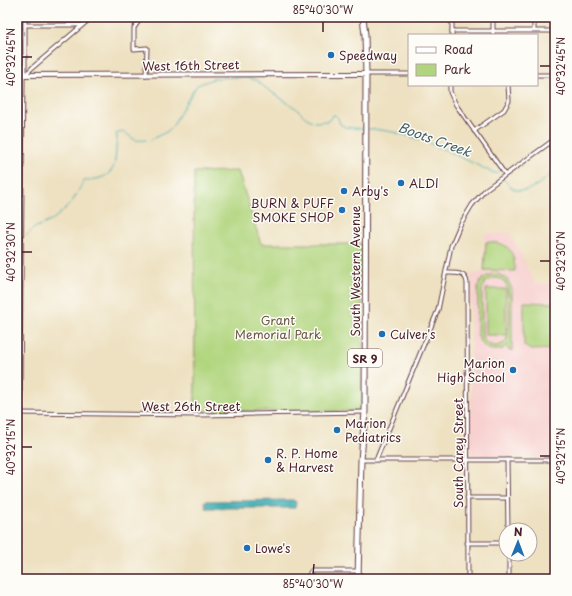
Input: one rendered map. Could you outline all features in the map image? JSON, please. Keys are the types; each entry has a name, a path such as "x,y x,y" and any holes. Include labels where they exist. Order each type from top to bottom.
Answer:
{"highway":[{"name":"South Western Avenue","path":"358,579 361,460 365,412 366,74 363,17"}],"street":[{"path":"19,413 25,17"},
{"path":"24,75 92,17"},
{"path":"452,17 452,31 555,31"},
{"path":"493,17 493,34"},
{"path":"534,17 534,30"},
{"path":"139,21 134,28 134,49 147,48 146,75"},
{"path":"25,25 82,25"},
{"path":"366,74 408,74"},
{"name":"West 16th Street","path":"17,75 366,74"},
{"path":"538,75 555,75"},
{"path":"450,86 450,92 456,105 505,174"},
{"path":"474,131 504,110 509,101 508,86"},
{"path":"376,460 438,310 451,246 460,225 472,205 486,189 555,139"},
{"name":"South Carey Street","path":"446,273 464,275 467,278 468,283 468,579"},
{"name":"West 26th Street","path":"19,413 200,415 365,412"},
{"path":"361,460 555,460"},
{"path":"507,460 508,522"},
{"path":"467,498 507,498"},
{"path":"468,543 498,543"},
{"path":"509,562 509,579"},
{"path":"307,579 311,571 358,572"}],"shaded area":[{"name":"Marion High School","path":"485,233 510,233 535,283 555,284 555,457 471,456 471,274 483,272"}],"green space":[{"name":"Grant Memorial Park","path":"238,171 261,244 362,244 362,411 195,411 194,172"},
{"path":"486,242 500,243 508,248 513,257 515,271 484,270"},
{"path":"495,274 507,279 512,289 512,351 508,350 508,345 501,350 486,348 480,342 477,333 478,286 484,278","holes":["493,278 505,282 508,295 509,312 507,337 506,341 498,346 490,345 486,342 482,333 482,289 485,282"]},
{"path":"486,289 506,289 506,335 486,335"},
{"path":"524,302 555,303 555,349 531,350 524,346"}],"water":[{"path":"293,500 296,502 295,508 206,508 205,501"}],"waterway":[{"name":"Boots Creek","path":"150,140 168,131 174,124 197,85 216,78 243,77 256,80 297,109 305,117 314,122 328,121 333,115 335,115 340,124 345,127 364,129"},
{"name":"Boots Creek","path":"368,129 384,130 416,139 448,151 494,173 498,173"},
{"name":"Boots Creek","path":"25,237 34,228 51,221 63,211 72,202 84,181 104,177 109,173 112,169 116,156 116,134 122,132 133,139 146,140"},
{"name":"Boots Creek","path":"503,179 512,188 518,190 530,189 542,182 555,169"}],"place":[{"name":"Speedway","path":"331,55"},
{"name":"ALDI","path":"401,183"},
{"name":"Arby's","path":"344,191"},
{"name":"BURN & PUFF SMOKE SHOP","path":"342,210"},
{"name":"Culver's","path":"382,334"},
{"name":"Marion High School","path":"513,370"},
{"name":"Marion Pediatrics","path":"337,430"},
{"name":"R. P. Home & Harvest","path":"268,460"},
{"name":"Lowe's","path":"247,548"}]}
